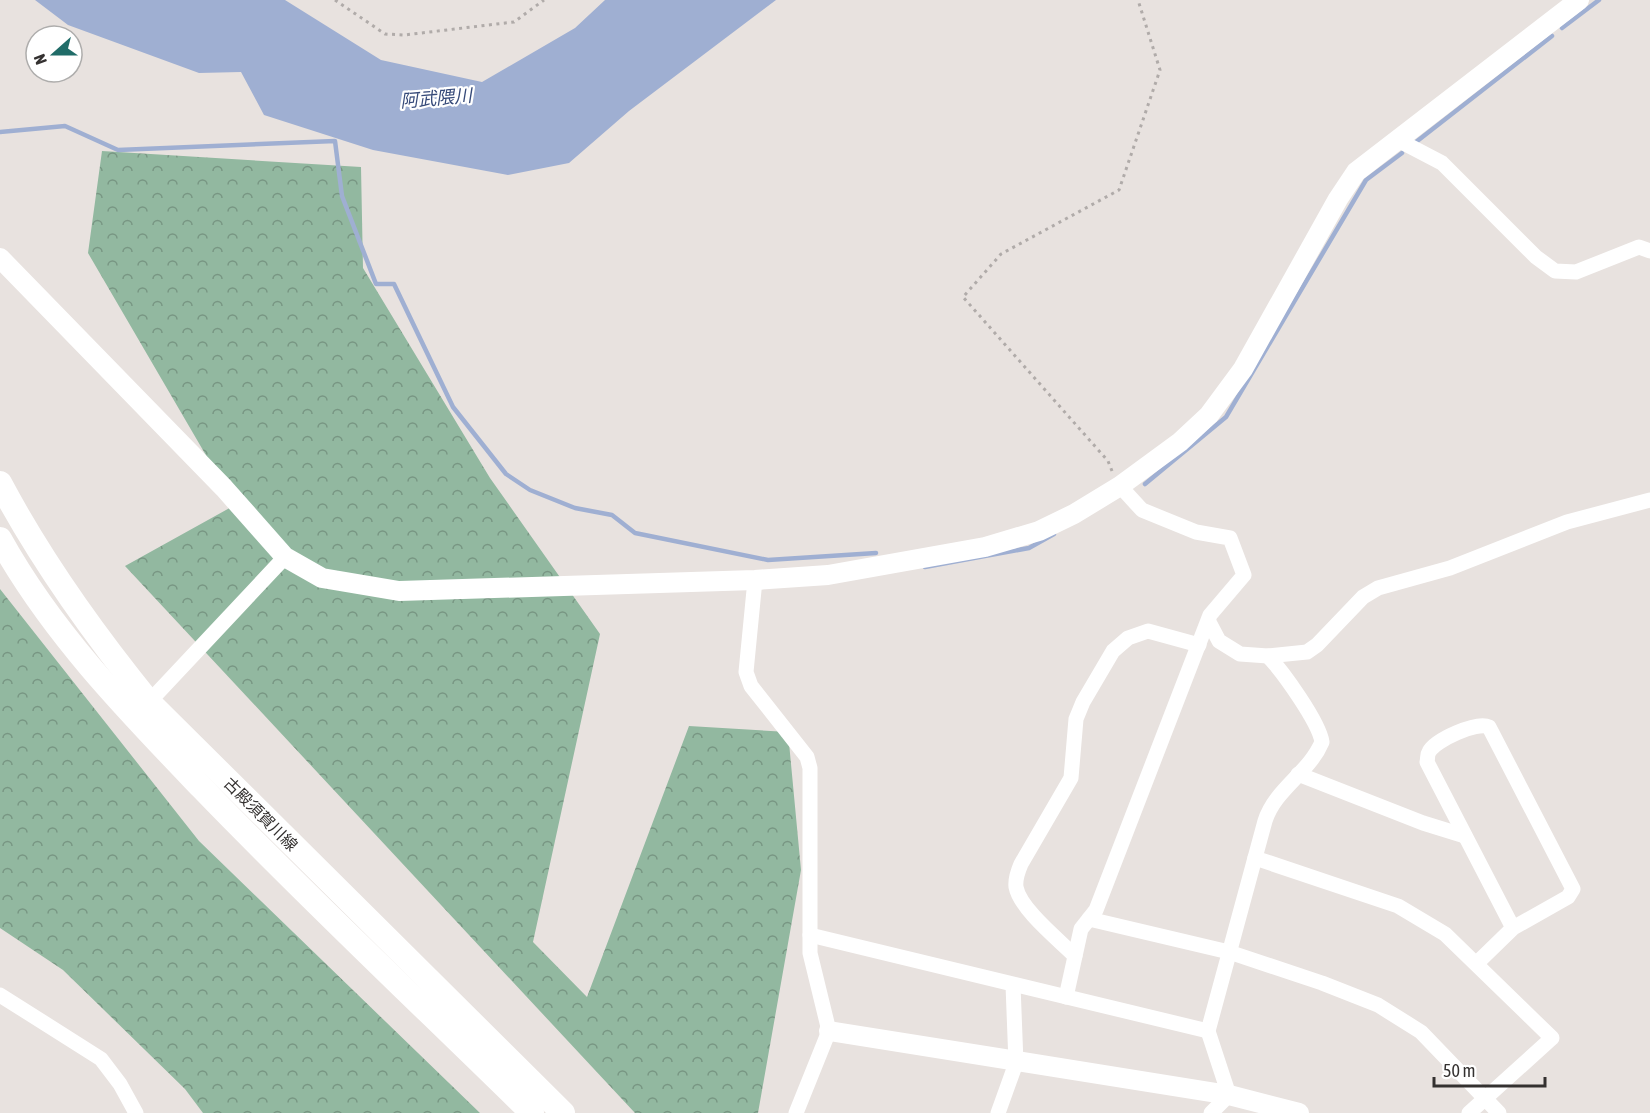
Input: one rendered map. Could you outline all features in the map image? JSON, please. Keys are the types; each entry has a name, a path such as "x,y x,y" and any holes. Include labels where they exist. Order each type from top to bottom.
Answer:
{"main road":[{"name":"古殿須賀川線","path":"0,483 48,568 91,629 149,702 562,1113"},
{"name":"古殿須賀川線","path":"0,539 51,618 109,690 146,730 291,878 532,1113"}],"street":[{"path":"0,258 224,488 285,556 322,578 399,591 755,580 828,575 985,547 1039,531 1074,514 1120,486 1180,442 1209,415 1243,369 1338,199 1356,172 1579,0"},
{"path":"1398,140 1442,164 1536,257 1555,271 1575,272 1639,247 1650,251"},
{"path":"1066,997 1081,929 1096,910 1210,615 1244,575 1230,538 1196,532 1142,510 1120,486"},
{"path":"1209,622 1219,641 1230,650 1240,654 1268,656 1293,654 1312,649 1363,597 1378,588 1450,568 1567,522 1650,500"},
{"path":"149,702 285,556"},
{"path":"755,580 746,672 751,686 807,757 810,768 810,953 829,1031 796,1113"},
{"path":"1075,956 1022,901 1016,888 1016,876 1071,778 1076,719 1083,702 1113,651 1128,638 1148,631 1199,645"},
{"path":"1229,1095 1208,1031 1268,810 1320,747 1321,737 1280,669 1268,656"},
{"path":"1477,963 1513,928 1568,897 1573,889 1489,727 1485,725 1454,734 1429,752 1427,762 1513,928"},
{"path":"1298,774 1465,836"},
{"path":"1255,858 1398,906 1445,934 1552,1038 1484,1096 1468,1113"},
{"path":"1089,919 1229,952 1322,983 1378,1005 1421,1032 1499,1113"},
{"path":"810,935 1208,1031"},
{"path":"999,1113 1016,1063 1013,985"},
{"path":"0,995 101,1059 120,1084 136,1113"},
{"path":"829,1031 1016,1063 1229,1095 1299,1113"},
{"path":"1211,1113 1229,1095"}],"path":[{"path":"335,0 385,34 404,35 514,22 544,0"},
{"path":"1120,486 1108,461 963,297 1001,254 1119,190 1160,70 1138,0"}],"green space":[{"path":"102,151 361,167 363,268 490,478 600,634 533,942 587,997 689,726 788,732 801,870 758,1113 635,1113 125,566 235,505 88,253"},
{"path":"0,589 199,841 480,1113 203,1113 185,1089 63,970 0,928"}],"water":[{"name":"阿武隈川","path":"35,0 285,0 381,60 482,82 575,28 605,0 776,0 629,111 569,163 508,175 373,150 264,115 241,72 199,73 84,31 84,24 67,24"}],"waterway":[{"path":"1562,28 1599,0"},
{"path":"1416,142 1552,36"},
{"path":"0,132 65,126 118,150 335,141 342,196 376,284 394,284 453,407 506,474 530,490 575,508 612,515 635,533 768,560 876,553"},
{"path":"1145,484 1226,417 1366,180 1402,153"},
{"path":"925,567 1029,548 1054,534"}]}
